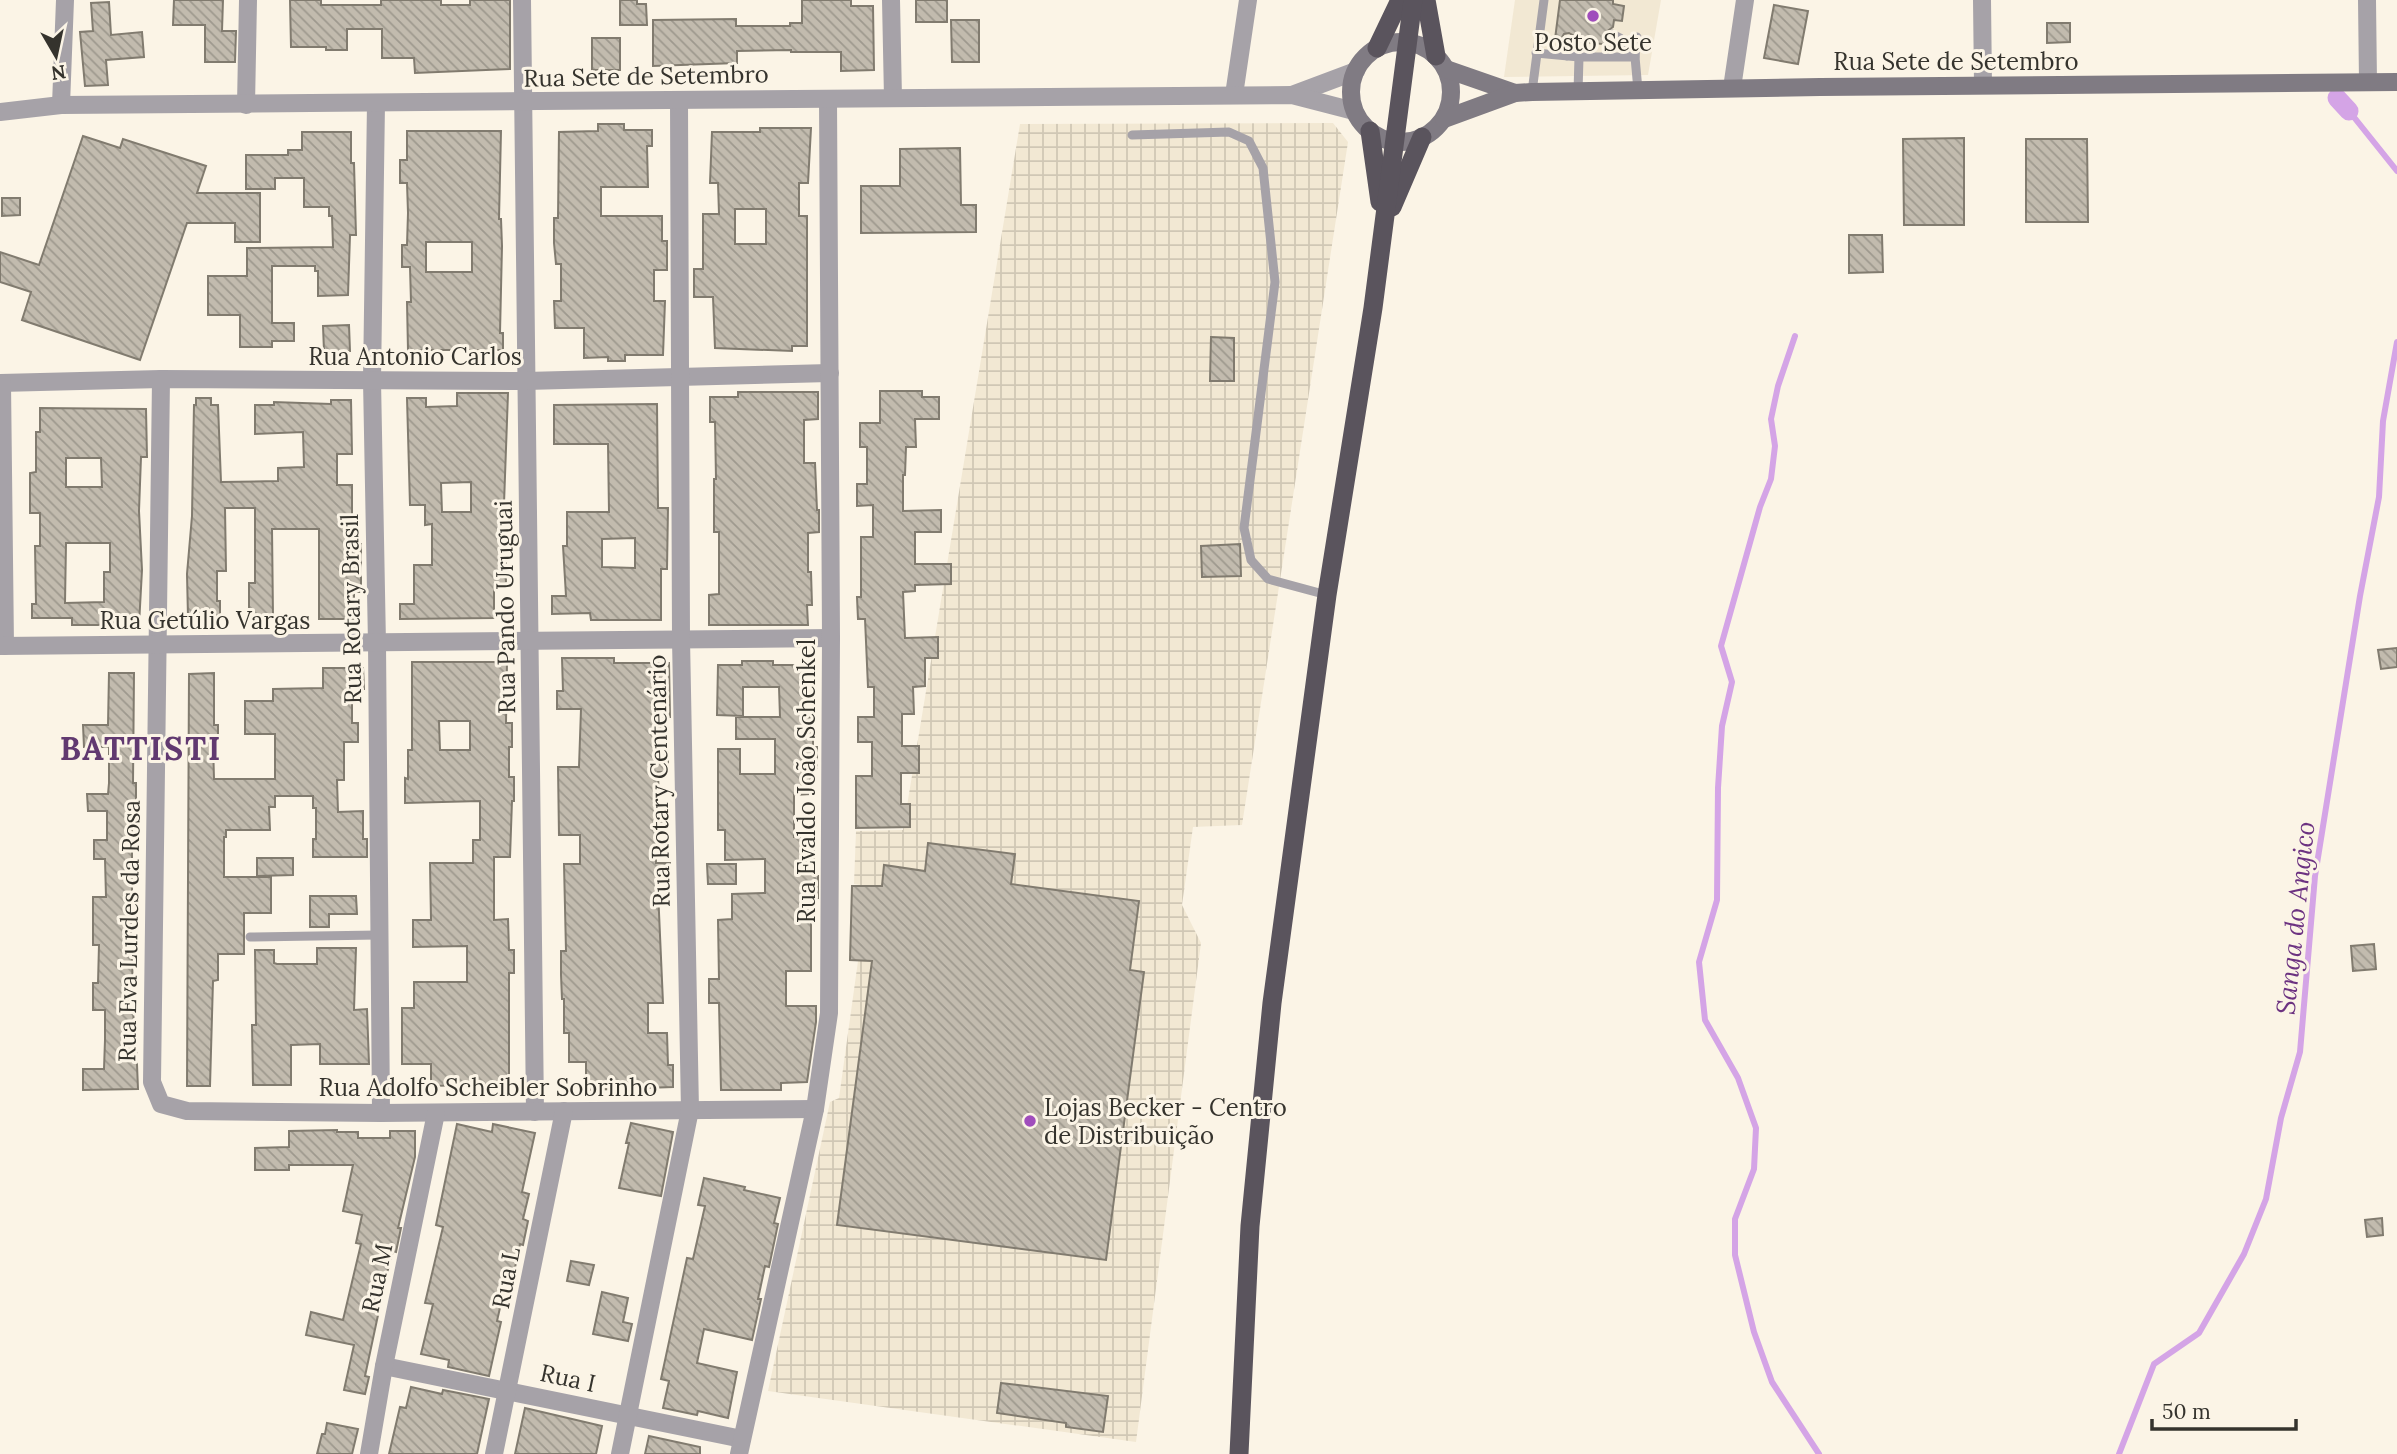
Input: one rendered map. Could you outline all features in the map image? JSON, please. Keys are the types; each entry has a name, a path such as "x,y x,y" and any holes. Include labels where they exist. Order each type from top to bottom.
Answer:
{"highway":[{"path":"1377,48 1399,0"},
{"path":"1239,1454 1250,1226 1270,1016 1326,595 1371,322 1413,0"},
{"path":"1426,0 1441,63"},
{"path":"1370,131 1383,227"},
{"path":"1383,227 1422,137"}],"main road":[{"path":"1407,41 1377,48 1364,58 1356,71 1351,97 1354,111 1370,131 1394,141 1408,142 1422,137"},
{"name":"Rua Sete de Setembro","path":"1407,41 1423,47 1441,63 1523,92"},
{"path":"1441,63 1450,82 1451,94 1444,119"},
{"name":"Rua Sete de Setembro","path":"1422,137 1434,130 1444,119 1523,92 2397,82"}],"street":[{"path":"61,105 65,0"},
{"path":"246,105 248,0"},
{"name":"Rua Pando Uruguai","path":"522,0 536,1112"},
{"path":"891,0 893,99"},
{"path":"1234,95 1248,0"},
{"path":"1732,88 1745,0"},
{"path":"1982,0 1983,85"},
{"path":"2367,0 2368,82"},
{"name":"Rua Sete de Setembro","path":"1292,95 1356,71"},
{"name":"Rua Sete de Setembro","path":"0,112 61,105 1234,95 1292,95 1354,111"},
{"name":"Rua Evaldo João Schenkel","path":"741,1446 815,1109 829,1013 831,638 828,99"},
{"name":"Rua Rotary Centenário","path":"620,1454 690,1110 681,639 679,100"},
{"name":"Rua Rotary Brasil","path":"376,103 372,380 382,1114"},
{"name":"Rua Antonio Carlos","path":"1,383 160,379 526,381 830,373"},
{"name":"Rua Eva Lurdes da Rosa","path":"160,379 152,1082 161,1104"},
{"path":"1,383 3,646"},
{"name":"Rua Getúlio Vargas","path":"3,646 831,638"},
{"name":"Rua Adolfo Scheibler Sobrinho","path":"161,1104 187,1111 382,1114 815,1109"},
{"name":"Rua L","path":"495,1454 564,1111"},
{"name":"Rua M","path":"369,1454 384,1366 436,1113"},
{"name":"Rua I","path":"384,1366 628,1415 741,1446"}],"lane":[{"path":"1523,92 1536,53 1544,0"},
{"path":"1612,34 1620,38 1635,57"},
{"path":"1637,37 1635,57 1638,90"},
{"path":"1567,56 1568,40"},
{"path":"1536,53 1579,57 1635,57"},
{"path":"1578,92 1579,57"},
{"path":"1132,135 1229,132 1249,141 1263,168 1275,282 1244,528 1251,560 1268,579 1326,595"},
{"path":"250,937 378,935"}],"shaded area":[{"path":"1515,0 1661,0 1648,75 1504,77"},
{"path":"1333,123 1348,142 1242,825 1193,827 1182,905 1201,943 1136,1442 768,1391 830,1102 839,1098 858,961 874,887 854,884 856,831 903,830 1020,124"}],"building":[{"path":"174,0 223,0 222,31 236,31 235,62 205,62 205,25 173,25"},
{"path":"290,0 321,0 321,5 381,5 381,0 441,0 441,5 470,5 470,0 510,0 510,69 415,73 414,58 382,58 382,29 347,29 347,50 291,47"},
{"path":"620,0 637,0 637,4 646,4 647,25 620,25"},
{"path":"802,0 851,0 851,6 873,6 874,70 841,71 841,52 791,50 737,51 737,63 653,66 653,20 736,19 736,26 790,26 790,23 802,23"},
{"path":"916,0 947,0 947,22 916,22"},
{"path":"1560,0 1613,0 1613,4 1624,6 1622,21 1614,20 1613,27 1606,32 1611,45 1575,41 1574,36 1569,33 1564,34 1561,39 1555,39"},
{"path":"109,2 111,35 142,32 144,57 106,60 108,85 85,86 80,32 93,31 91,3"},
{"path":"1774,5 1808,11 1798,64 1764,58"},
{"path":"951,20 979,20 979,62 952,62"},
{"path":"2047,23 2070,23 2070,42 2047,43"},
{"path":"592,38 620,38 620,70 592,70"},
{"path":"598,124 624,124 624,130 652,130 652,146 647,146 648,187 601,187 601,216 662,216 662,241 667,241 667,270 654,270 654,301 665,301 663,355 625,355 625,361 608,361 608,357 584,358 584,328 555,328 554,301 561,301 561,264 556,264 554,243 554,218 558,218 559,132 598,131"},
{"path":"760,128 811,128 808,183 799,183 799,216 807,216 807,346 792,346 792,351 715,348 713,297 694,297 694,269 703,269 703,214 719,214 718,183 710,183 712,132 760,132","holes":["735,209 766,209 766,244 735,244"]},
{"path":"407,131 501,131 500,333 503,333 503,350 408,350 407,302 411,302 410,267 402,267 402,245 407,245 407,183 400,183 400,160 407,160","holes":["426,242 472,242 472,272 426,272"]},
{"path":"302,132 351,132 356,235 350,235 348,295 318,296 318,271 315,271 315,266 272,266 272,323 294,323 294,341 272,341 272,347 240,347 240,315 208,315 208,276 247,276 247,248 333,247 329,207 304,207 304,178 275,178 275,189 246,189 246,155 288,155 288,150 302,150"},
{"path":"83,136 120,148 123,139 206,166 197,193 260,193 260,242 235,242 235,223 187,223 140,360 22,320 31,292 0,282 0,252 39,265"},
{"path":"1964,138 1964,225 1904,225 1903,139"},
{"path":"2026,139 2087,139 2088,222 2026,222"},
{"path":"960,148 961,205 976,205 976,232 861,233 861,186 900,186 900,149"},
{"path":"2,198 20,198 20,215 2,216"},
{"path":"1849,235 1882,235 1883,272 1849,273"},
{"path":"349,325 350,351 324,351 323,326"},
{"path":"1211,337 1234,338 1234,381 1210,381"},
{"path":"880,391 922,391 922,397 939,397 939,419 915,419 916,447 906,447 903,511 941,510 941,532 915,532 915,564 951,564 951,584 915,585 915,591 903,592 905,638 938,637 938,658 925,658 925,686 913,687 914,714 902,714 902,746 919,746 919,773 901,773 901,804 910,804 910,827 856,828 856,776 872,776 872,742 858,742 858,717 874,717 874,687 868,687 865,619 858,619 857,597 861,597 861,537 873,537 873,505 857,506 857,484 867,484 867,447 860,447 860,423 880,423"},
{"path":"738,392 818,392 818,419 804,420 804,463 815,463 819,510 819,532 808,533 808,572 811,572 812,605 807,605 808,625 709,625 709,595 719,594 719,532 714,532 715,422 710,422 710,397 738,397"},
{"path":"457,393 508,393 504,504 506,583 494,583 494,618 400,619 400,604 414,604 414,565 432,565 432,524 425,525 425,505 410,505 407,398 426,398 426,407 457,406","holes":["471,482 471,512 442,512 441,483"]},
{"path":"196,398 211,398 211,405 218,405 221,482 278,481 278,468 304,467 303,432 255,434 255,405 274,405 274,402 331,404 331,400 351,400 352,454 337,454 337,485 352,485 352,519 357,519 357,544 361,544 361,592 354,592 354,619 319,619 319,529 272,529 273,616 249,617 249,583 255,583 255,508 225,508 226,571 217,571 220,617 188,617 187,574"},
{"path":"657,404 658,508 668,508 667,569 661,569 661,620 591,620 590,613 552,614 552,596 566,596 563,546 567,546 567,512 609,512 608,444 554,444 554,405","holes":["635,538 635,568 602,567 602,539"]},
{"path":"40,408 146,409 147,457 141,457 139,511 142,570 139,625 72,625 72,618 32,618 32,604 36,604 35,546 40,546 40,513 30,513 30,473 36,472 36,432 40,432","holes":["66,458 101,458 102,487 66,487","66,543 110,543 110,572 104,572 104,602 65,603"]},
{"path":"1240,544 1241,576 1202,577 1201,546"},
{"path":"2397,648 2397,667 2381,669 2378,650"},
{"path":"562,658 614,658 614,663 669,663 670,717 661,717 661,747 668,747 668,772 658,772 659,805 665,805 665,833 655,833 656,863 670,863 670,890 658,890 663,1003 648,1003 648,1033 667,1033 668,1065 673,1065 673,1087 586,1090 586,1062 569,1062 569,1033 564,1033 561,975 561,951 566,951 564,864 580,864 580,835 559,835 558,767 579,767 581,709 557,709 557,691 563,691"},
{"path":"742,661 773,661 773,665 809,665 809,717 813,717 813,747 817,747 817,768 810,768 810,794 794,795 794,837 814,837 814,876 818,876 818,898 811,898 811,971 786,971 786,1006 816,1006 816,1022 807,1082 781,1083 781,1090 721,1090 719,1003 709,1003 709,979 719,979 718,920 732,919 732,894 765,893 765,859 725,860 725,830 718,830 718,749 740,749 740,774 775,774 775,739 736,739 736,717 780,717 779,687 743,687 743,716 717,715 718,665 742,665"},
{"path":"412,662 507,662 506,723 512,723 509,777 514,777 514,801 510,857 494,857 494,920 508,919 509,950 514,950 514,973 509,973 509,1084 431,1086 431,1064 402,1064 402,1008 414,1008 414,982 467,982 467,946 413,947 413,920 431,920 430,863 473,863 473,840 480,840 480,801 405,803 408,750 412,750","holes":["439,721 470,721 470,750 440,750"]},
{"path":"323,668 363,668 364,689 352,689 352,723 358,723 358,742 344,742 344,780 337,780 338,812 363,811 363,839 367,839 367,857 313,857 316,808 313,808 313,796 275,796 275,807 269,807 270,830 226,830 224,877 271,877 271,913 244,913 244,954 218,954 218,980 213,981 210,1086 187,1086 189,674 214,673 214,725 218,725 218,743 213,743 214,779 275,779 275,734 245,734 245,701 273,701 273,689 323,688"},
{"path":"109,673 134,673 133,783 136,783 136,802 132,802 130,955 138,1089 83,1090 83,1069 104,1069 105,1010 93,1010 93,983 98,983 99,945 93,945 93,897 106,897 105,859 94,859 94,840 107,840 107,811 88,811 87,794 108,794 109,747 84,747 83,725 108,725"},
{"path":"928,843 1015,854 1011,884 1139,901 1130,970 1144,972 1106,1260 837,1225 872,961 850,960 852,886 882,886 884,865 925,871"},
{"path":"257,858 293,858 293,875 257,876"},
{"path":"707,864 736,864 736,884 708,884"},
{"path":"310,896 356,896 357,914 329,914 329,927 310,927"},
{"path":"2374,944 2376,969 2353,971 2351,946"},
{"path":"317,948 356,948 354,1010 367,1009 369,1064 320,1064 320,1044 291,1045 291,1085 253,1085 252,1025 256,1025 255,950 274,950 274,963 277,964 317,964"},
{"path":"631,1123 673,1132 661,1196 619,1188"},
{"path":"457,1124 492,1132 493,1124 535,1133 522,1192 529,1194 523,1219 528,1221 510,1291 504,1290 497,1321 501,1322 489,1376 448,1367 449,1360 421,1354 433,1304 425,1303 443,1227 436,1225"},
{"path":"289,1131 358,1132 358,1138 390,1138 390,1131 415,1131 415,1157 398,1228 401,1228 396,1252 393,1251 387,1273 365,1376 369,1377 365,1394 344,1390 354,1345 306,1335 311,1312 343,1320 361,1244 356,1243 362,1215 343,1211 353,1165 289,1165 289,1170 255,1170 255,1148 289,1147"},
{"path":"704,1178 780,1198 774,1223 778,1224 769,1267 765,1266 752,1340 704,1329 697,1363 737,1372 728,1418 698,1411 697,1415 663,1408 669,1381 661,1379 687,1258 693,1259 705,1206 698,1205"},
{"path":"2382,1218 2383,1235 2367,1237 2365,1220"},
{"path":"571,1261 594,1265 589,1285 567,1281"},
{"path":"602,1292 628,1298 623,1322 632,1324 628,1341 593,1334"},
{"path":"1001,1383 1108,1396 1103,1432 1066,1427 1066,1423 997,1413"},
{"path":"411,1387 442,1394 443,1390 489,1399 477,1454 389,1454 400,1407 406,1408"},
{"path":"525,1408 602,1426 596,1454 515,1454"},
{"path":"327,1423 358,1429 352,1454 317,1454"},
{"path":"649,1436 700,1447 700,1454 645,1454"}],"waterway":[{"path":"2337,98 2349,111"},
{"name":"Sanga do Angico","path":"2349,111 2397,171"},
{"path":"1795,336 1778,386 1771,419 1775,446 1771,479 1760,507 1721,646 1732,682 1722,726 1718,788 1717,900 1699,962 1705,1020 1738,1078 1756,1128 1754,1169 1735,1219 1735,1255 1754,1332 1772,1382 1819,1454"},
{"name":"Sanga do Angico","path":"2119,1454 2154,1364 2199,1333 2244,1254 2266,1199 2281,1118 2300,1052 2315,876 2360,596 2379,497 2383,421 2397,342"}],"place":[{"name":"Posto Sete","path":"1593,16"},
{"name":"Lojas Becker - Centro de Distribuição","path":"1030,1121"}],"district":[{"name":"BATTISTI","path":"141,748"}]}
